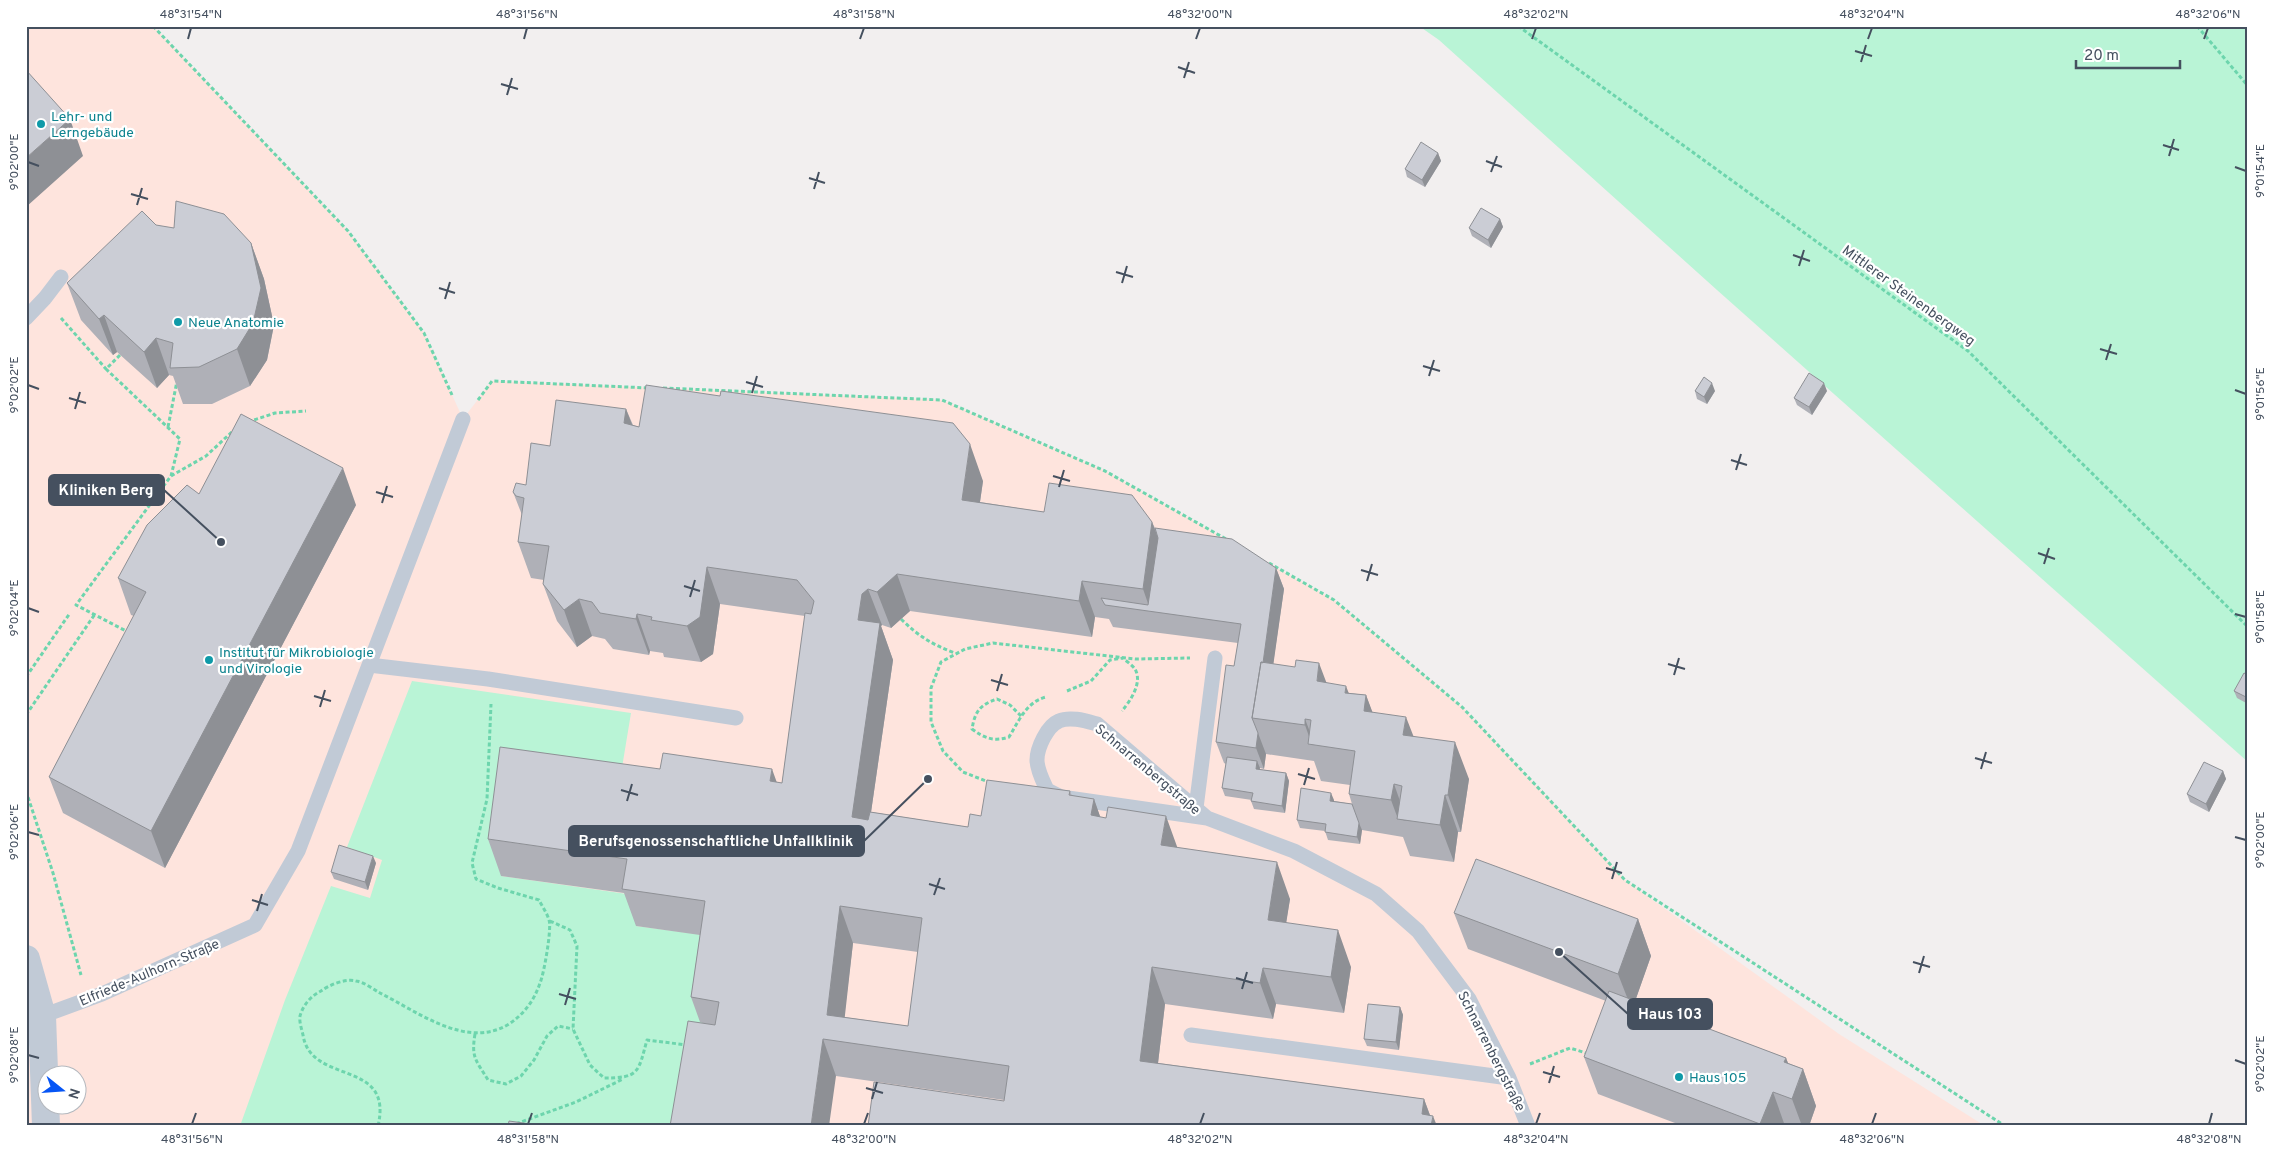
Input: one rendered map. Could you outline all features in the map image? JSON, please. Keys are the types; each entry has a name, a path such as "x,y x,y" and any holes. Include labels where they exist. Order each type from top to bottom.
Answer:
{"street":[{"path":"26,958 30,985 42,1016 35,1073 46,1126"}],"lane":[{"path":"26,318 61,277"},
{"path":"462,420 369,665 488,679 736,718"},
{"path":"1202,813 1216,658"},
{"name":"Elfriede-Aulhorn-Straße","path":"42,1016 87,1000 255,925 298,851 369,665"},
{"name":"Schnarrenbergstraße","path":"1202,813 1097,724 1080,719 1059,721 1047,732 1037,761 1047,790 1062,797 1202,813 1294,851 1376,894 1418,931 1469,999 1508,1078 1528,1126"},
{"path":"1191,1035 1508,1078"}],"path":[{"path":"152,26 348,231 424,333 462,420 492,381 942,400 1105,471 1232,543"},
{"name":"Mittlerer Steinenbergweg","path":"1518,26 1968,351 2248,627"},
{"path":"2197,26 2248,86"},
{"path":"45,298 73,334 106,369 180,439 171,476 76,605 135,636"},
{"path":"106,369 120,355"},
{"path":"168,427 177,377"},
{"path":"244,424 252,419 275,413 306,411"},
{"path":"171,476 206,456 228,434 236,429"},
{"path":"1266,562 1334,600 1462,707 1626,880 2005,1126"},
{"path":"26,678 70,613"},
{"path":"26,715 95,614"},
{"path":"901,619 916,634 929,643 955,654"},
{"path":"1043,781 1013,786 990,782 963,772 942,751 931,722 931,688 942,662 965,648 992,643 1135,659 1216,658"},
{"path":"378,1126 381,1112 375,1091 356,1075 334,1069 317,1060 304,1043 300,1017 310,997 330,985 356,980 454,1031 475,1034 499,1030 520,1016 536,996 543,975 550,921 539,900 476,880 472,864 487,799 492,710 488,679"},
{"path":"26,791 53,873 87,1000"},
{"path":"550,921 570,930 578,946 573,1029 590,1065 604,1078 626,1078"},
{"path":"475,1034 472,1052 488,1080 506,1084 521,1076 534,1060 547,1036 558,1026 573,1029"},
{"path":"510,1126 576,1102 626,1078 638,1069 647,1040 693,1046"},
{"path":"1508,1078 1526,1066 1570,1048 1594,1056"}],"shaded area":[{"path":"26,26 153,26 348,231 424,333 463,419 492,381 942,400 1105,471 1334,600 1462,707 1625,880 1839,1034 1985,1126 26,1126"}],"green space":[{"path":"1419,26 2248,26 2248,762 1439,40"},
{"path":"412,681 631,713 617,798 501,876 641,896 636,926 719,937 689,1126 240,1126 285,1000 331,886 370,898 382,860 347,847"}],"building":[{"path":"26,70 70,119 26,158"},
{"path":"1421,142 1438,153 1422,180 1405,169"},
{"name":"Neue Anatomie","path":"176,201 224,214 251,243 261,288 253,323 237,349 199,367 170,368 173,343 156,338 144,352 104,315 99,319 67,283 142,211 156,225 174,228"},
{"path":"1481,208 1500,219 1488,240 1469,228"},
{"path":"1809,373 1824,383 1809,407 1794,398"},
{"path":"1704,377 1712,383 1704,397 1695,391"},
{"path":"646,385 720,396 721,391 953,423 970,444 962,500 1044,512 1049,483 1132,495 1152,522 1143,589 1082,581 1079,601 897,574 877,592 868,589 862,594 858,620 880,623 852,817 868,820 870,812 968,827 970,814 981,816 987,780 1070,791 1069,795 1094,799 1091,815 1106,818 1108,807 1166,816 1161,845 1277,862 1268,920 1338,930 1331,977 1263,968 1260,983 1152,967 1140,1061 1424,1099 1422,1114 1433,1116 1431,1126 868,1126 874,1082 1004,1101 1009,1066 823,1039 811,1126 670,1126 688,1021 715,1025 719,1002 691,997 705,901 622,889 627,859 488,839 500,747 660,769 663,753 772,769 770,781 782,783 805,613 811,614 814,601 797,580 707,567 700,617 687,626 651,620 652,617 637,614 636,619 600,613 592,602 579,599 564,610 543,584 549,546 518,542 524,498 516,496 513,492 516,483 526,485 531,443 550,446 556,400 626,409 624,423 639,427","holes":["840,906 922,918 908,1026 827,1015"]},
{"name":"Institut für Mikrobiologie und Virologie","path":"241,414 343,468 151,831 49,777 146,592 118,578 147,525 187,485 199,494"},
{"path":"1155,528 1232,539 1276,568 1263,663 1261,662 1252,718 1258,733 1256,748 1216,742 1226,665 1234,666 1241,624 1105,605 1101,598 1148,605 1158,538"},
{"path":"1296,660 1319,663 1317,681 1346,686 1345,693 1366,695 1364,711 1406,717 1403,735 1455,742 1448,795 1445,795 1440,825 1397,819 1402,786 1394,784 1391,800 1349,794 1355,751 1308,744 1311,720 1305,719 1305,725 1252,718 1261,662 1295,667"},
{"path":"2244,673 2248,675 2248,693 2246,697 2234,691"},
{"path":"1227,757 1257,761 1256,769 1286,773 1282,806 1251,801 1253,793 1222,788"},
{"path":"2204,762 2223,771 2206,804 2187,794"},
{"path":"1301,788 1331,793 1330,801 1352,804 1359,823 1357,837 1325,832 1326,824 1297,820"},
{"path":"339,845 373,856 365,882 331,872"},
{"path":"1476,859 1638,919 1618,974 1454,913"},
{"path":"1609,991 1786,1058 1784,1062 1803,1069 1792,1099 1773,1092 1760,1124 1584,1057"},
{"path":"1368,1004 1400,1007 1396,1042 1364,1039"},
{"path":"509,1121 545,1126 508,1126"}],"place":[{"name":"Lehr- und Lerngebäude","path":"41,124"},
{"name":"Neue Anatomie","path":"178,322"},
{"name":"Kliniken Berg","path":"221,542"},
{"name":"Institut für Mikrobiologie und Virologie","path":"209,660"},
{"name":"Berufsgenossenschaftliche Unfallklinik","path":"928,779"},
{"name":"Haus 103","path":"1559,952"},
{"name":"Haus 105","path":"1679,1077"}]}
